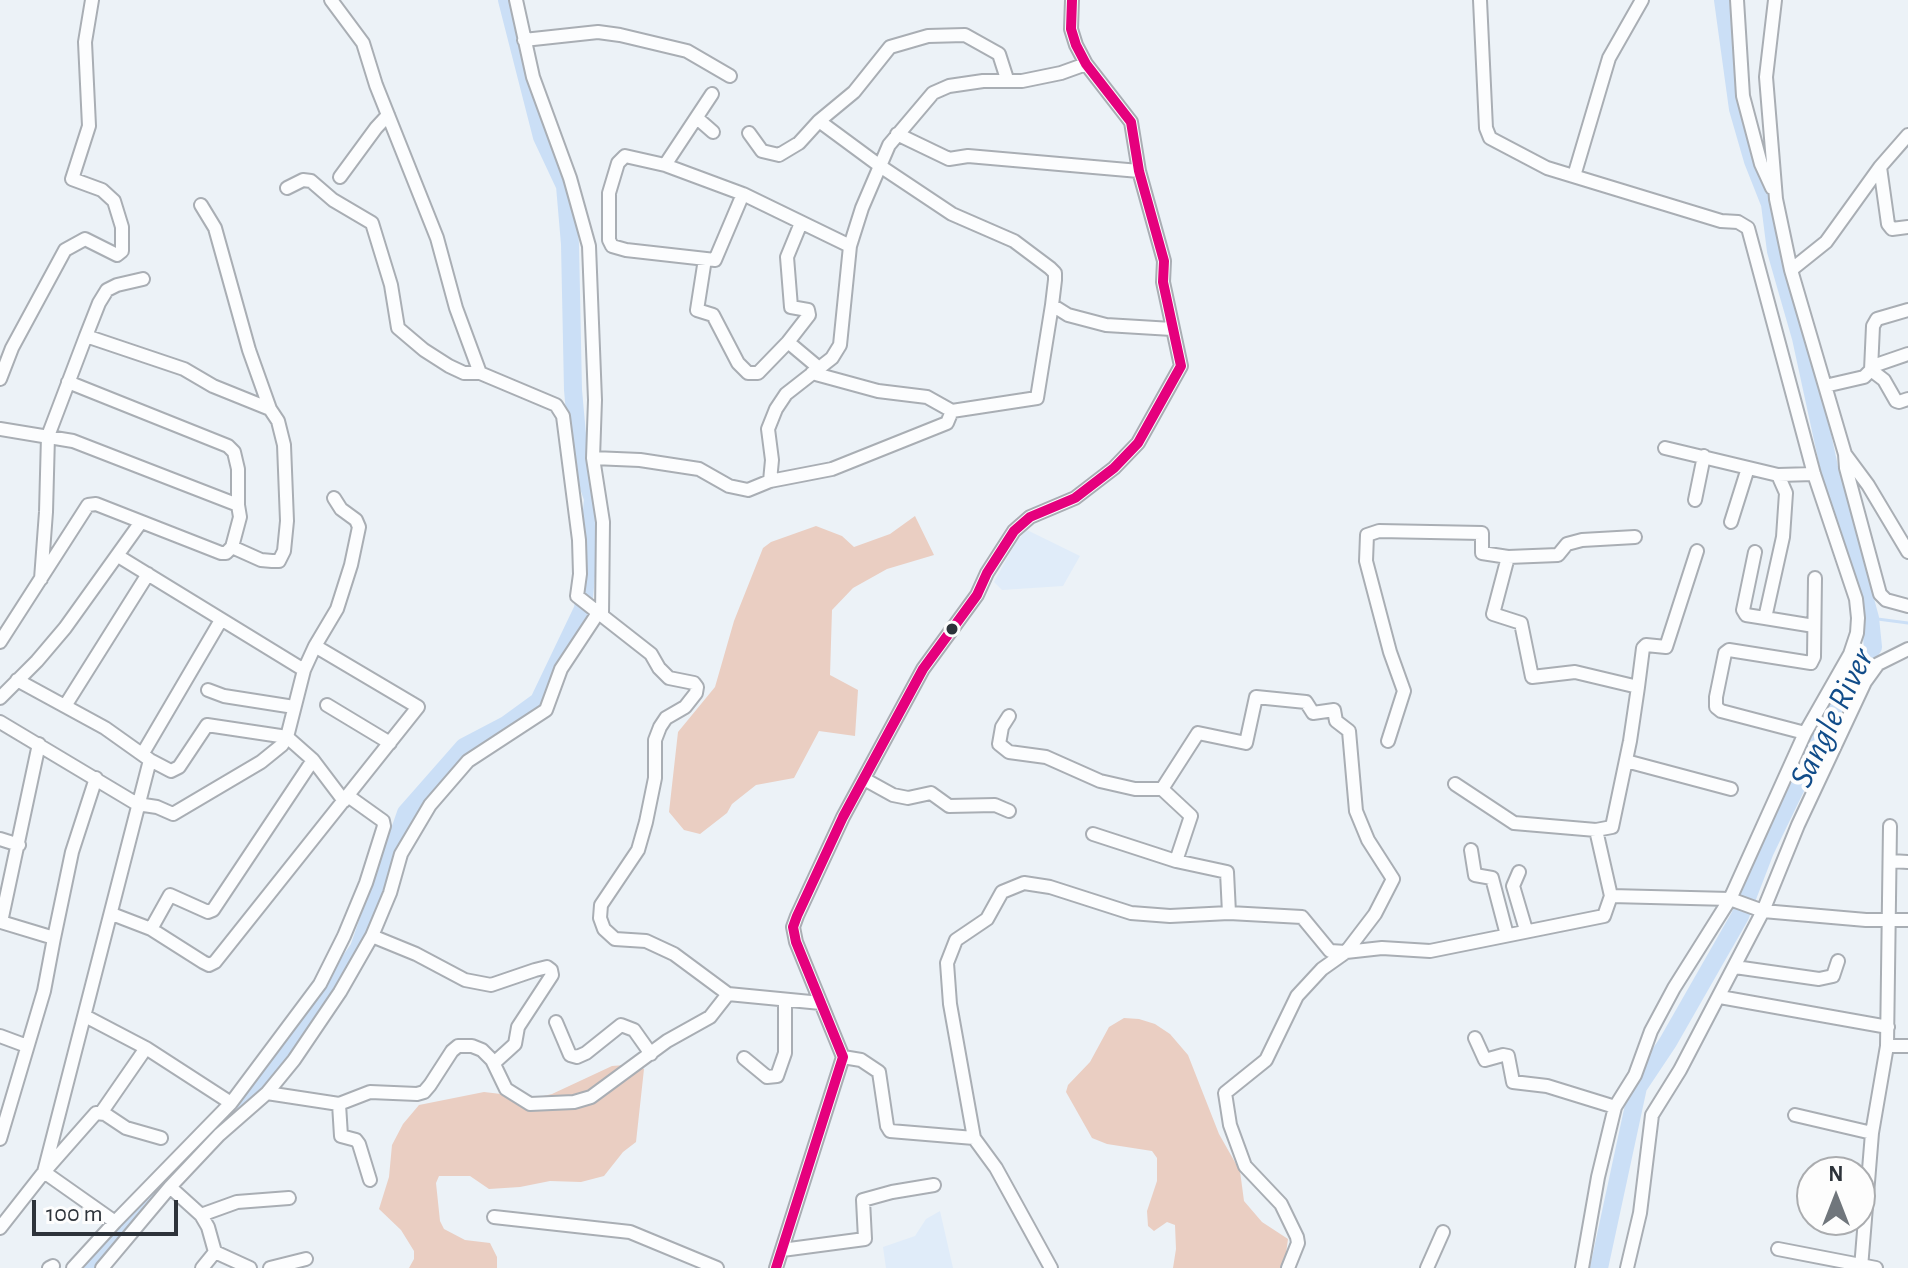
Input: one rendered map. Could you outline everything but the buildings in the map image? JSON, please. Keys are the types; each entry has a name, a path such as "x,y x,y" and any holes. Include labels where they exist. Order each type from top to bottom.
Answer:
{"street":[{"path":"0,379 12,348 65,250 85,239 117,255 122,251 122,227 114,201 102,190 72,179 89,126 85,42 92,0"},
{"path":"331,0 363,43 437,238 456,308 480,373"},
{"path":"102,1268 170,1187 219,1135 267,1093 294,1060 340,992 372,936 390,893 401,854 430,805 468,761 546,710 561,669 600,614 603,522 593,458 595,400 589,246 570,178 533,77 516,0"},
{"path":"776,1268 843,1057 804,967 793,927 836,831 923,669 977,595 1014,531 1030,517 1075,498 1114,468 1138,443 1181,366 1163,282 1164,261 1139,171 1131,122 1086,64 1076,45 1071,29 1072,0"},
{"path":"1480,0 1488,135 1492,140 1547,168 1721,221 1738,222 1748,228 1814,474 1856,599 1858,618 1850,654 1805,733 1733,900 1668,998 1651,1031 1635,1075 1615,1107 1598,1177 1582,1268"},
{"path":"1574,176 1609,58 1642,0"},
{"path":"1737,0 1743,96 1761,164 1776,199"},
{"path":"1775,0 1766,77 1776,199 1791,270 1845,454 1846,468 1880,594 1886,600 1908,606"},
{"path":"524,40 598,32 620,35 687,51 730,76"},
{"path":"749,133 762,151 779,155 799,143 819,121 854,92 890,47 928,36 965,35 999,54 1007,79"},
{"path":"770,481 772,460 768,429 786,394 832,358 840,345 850,246 862,208 889,145 897,134 933,93 949,86 1007,79 1022,81 1086,64"},
{"path":"665,165 712,94"},
{"path":"340,177 388,115"},
{"path":"697,118 713,132"},
{"path":"788,342 815,370 878,391 927,397 952,411 1037,398 1052,305 1055,273 1050,268 1014,241 952,214 819,121"},
{"path":"897,134 949,159 968,156 1139,171"},
{"path":"1791,270 1826,242 1880,167 1908,135"},
{"path":"743,194 715,260 665,256 612,246 609,240 609,193 622,157 665,165 743,194 850,246"},
{"path":"1880,167 1888,224 1892,229 1908,227"},
{"path":"287,188 303,180 311,181 333,200 372,223 391,285 398,328 424,350 464,373 480,373 556,405 563,416 579,540 577,596 651,654 669,678 694,683 697,687 685,707 666,718 655,740 655,778 638,850 601,905 600,918 604,929 615,939 646,941 674,954 728,994 821,1003"},
{"path":"201,205 215,228 232,293 284,445 287,521 284,551 279,561 261,560 232,547"},
{"path":"705,259 697,310 713,315 738,363 748,373 758,373 809,315 808,310 791,307 787,257 801,223"},
{"path":"41,579 48,436 99,303 107,290 143,279"},
{"path":"1052,305 1068,315 1106,325 1172,329"},
{"path":"1908,310 1877,319 1873,326 1872,368 1884,380 1896,401 1908,399"},
{"path":"86,336 184,369 213,386 270,409"},
{"path":"1825,386 1864,377 1872,368 1908,354"},
{"path":"0,642 88,505 96,504 221,553 232,547 238,532 238,469 234,452 228,446 68,382"},
{"path":"593,458 640,460 699,469 729,486 748,490 770,481 832,469 947,423 952,411"},
{"path":"0,429 73,441 238,505"},
{"path":"1665,448 1778,475 1814,474"},
{"path":"1845,454 1868,485 1908,552"},
{"path":"1695,500 1704,456"},
{"path":"1731,522 1748,468"},
{"path":"1765,618 1783,537 1786,493 1778,475"},
{"path":"0,722 137,804 157,807 173,814 261,762 277,751 287,737 304,670 337,609 351,565 359,527 334,498"},
{"path":"0,698 65,628 141,522"},
{"path":"1388,741 1404,691 1390,652 1366,561 1367,535 1379,531 1482,533 1482,553 1508,557 1558,555 1567,544 1582,540 1635,537"},
{"path":"1455,784 1514,823 1596,830 1612,827 1626,761 1643,648 1646,645 1666,647 1697,551"},
{"path":"1755,552 1743,610 1746,615 1814,626"},
{"path":"118,556 304,670"},
{"path":"1508,557 1493,614 1521,623 1532,677 1575,672 1638,687"},
{"path":"65,706 148,574"},
{"path":"1805,733 1721,711 1716,707 1716,697 1725,653 1729,650 1811,663 1814,657 1815,578"},
{"path":"44,1172 112,914 147,757 221,620"},
{"path":"112,914 151,929 209,965 215,962 418,707 315,646"},
{"path":"1627,1268 1640,1213 1652,1115 1680,1070 1735,967 1865,682 1878,664 1908,649"},
{"path":"17,680 171,771 176,770 207,725 287,737 313,760 346,799 383,821 384,826 366,883 320,984 231,1103 73,1268"},
{"path":"208,690 224,696 294,707"},
{"path":"1162,789 1198,733 1246,743 1256,697 1306,702 1313,713 1334,710 1336,721 1349,731 1356,811 1368,840 1393,879 1375,914 1346,952 1322,969 1297,996 1266,1060 1225,1093 1230,1125 1245,1166 1281,1204 1297,1237 1298,1243 1288,1268"},
{"path":"327,705 390,743"},
{"path":"1009,716 1002,727 999,744 1009,752 1046,757 1100,781 1135,789 1162,789 1191,816 1176,861"},
{"path":"39,744 0,922 54,938"},
{"path":"151,929 170,895 208,912 213,910 313,760"},
{"path":"1626,761 1731,789"},
{"path":"0,1139 44,991 72,852 96,778"},
{"path":"864,779 893,795 908,798 931,793 949,806 995,805 1009,811"},
{"path":"1860,1266 1872,1133 1887,1046 1890,826"},
{"path":"1051,1268 996,1168 974,1138 950,1004 947,963 956,940 987,919 1002,892 1024,883 1050,887 1131,913 1302,917 1330,951 1382,948 1430,951 1602,917 1611,896 1596,830"},
{"path":"1093,834 1176,861 1227,872 1229,913"},
{"path":"0,839 19,845"},
{"path":"1471,850 1475,875 1492,878 1507,935"},
{"path":"1891,861 1908,862"},
{"path":"1519,872 1513,886 1526,930"},
{"path":"1611,896 1733,900 1760,910 1842,919 1908,920"},
{"path":"372,936 416,954 465,980 491,985 535,970 547,967 551,970 552,975 518,1027 515,1044 494,1063"},
{"path":"1735,967 1819,979 1833,976 1838,961"},
{"path":"267,1093 339,1104 370,1092 424,1092 458,1046 482,1050 494,1063 506,1089 530,1104 574,1102 591,1097 667,1041 710,1017 728,994"},
{"path":"1720,997 1888,1027"},
{"path":"744,1058 767,1077 777,1076 785,1053 785,1000"},
{"path":"85,1016 146,1048 231,1103"},
{"path":"556,1022 570,1055 577,1057 586,1053 621,1025 634,1030 651,1054"},
{"path":"0,1036 27,1046"},
{"path":"1475,1038 1485,1060 1508,1056 1513,1082 1547,1086 1615,1107"},
{"path":"1887,1046 1908,1046"},
{"path":"101,1113 146,1048"},
{"path":"843,1057 861,1060 879,1072 890,1131 974,1138"},
{"path":"339,1104 341,1136 356,1140 359,1144 370,1180"},
{"path":"0,1228 96,1113 126,1128 161,1138"},
{"path":"1795,1115 1872,1133"},
{"path":"44,1172 115,1222"},
{"path":"782,1250 865,1239 863,1200 934,1185"},
{"path":"170,1187 201,1215 215,1252 250,1268"},
{"path":"201,1215 237,1202 289,1198"},
{"path":"494,1217 630,1232 717,1268"},
{"path":"1427,1268 1443,1232"},
{"path":"1778,1249 1876,1268"},
{"path":"202,1268 215,1252"},
{"path":"270,1268 306,1259"}],"shaded area":[{"path":"915,516 934,555 887,569 853,588 832,610 830,675 858,690 855,736 819,731 794,778 756,785 700,834 684,830 669,812 678,732 715,687 734,621 763,548 771,542 816,526 842,536 854,547 890,534"},
{"path":"1027,530 1080,556 1063,586 1002,590 994,582 1016,542"},
{"path":"1124,1018 1155,1024 1170,1034 1188,1055 1219,1134 1240,1171 1244,1201 1262,1222 1288,1239 1284,1268 1173,1268 1175,1225 1167,1222 1154,1231 1148,1226 1147,1211 1157,1181 1157,1158 1152,1151 1107,1144 1092,1138 1066,1092 1068,1085 1090,1062 1109,1027"},
{"path":"637,1064 644,1069 636,1142 623,1152 604,1176 581,1182 550,1181 489,1189 470,1176 439,1176 436,1183 440,1221 444,1229 465,1240 490,1243 497,1257 497,1268 409,1268 414,1251 401,1230 379,1209 389,1177 392,1145 403,1124 419,1105 484,1092 535,1098 552,1094 612,1066"},
{"path":"940,1211 953,1268 886,1268 883,1247 915,1236 926,1219"}],"waterway":[{"path":"86,1268 219,1124 248,1095 265,1084 359,948 406,813 464,747 506,725 539,701 583,609 593,499 579,457 573,390 570,244 565,186 542,137 507,0"},
{"name":"Sangle River","path":"1599,1268 1638,1087 1668,1042 1740,916 1765,851 1840,696 1873,647 1870,618 1829,467 1801,338 1776,251 1770,204 1738,109 1723,0"},
{"path":"1870,618 1908,623"}],"transit line":[{"path":"776,1268 843,1057 796,942 793,927 797,916 843,817 923,669 977,595 1014,531 1030,517 1075,498 1114,468 1138,443 1181,366 1163,282 1164,261 1139,171 1131,122 1086,64 1076,45 1071,29 1072,0"}]}
